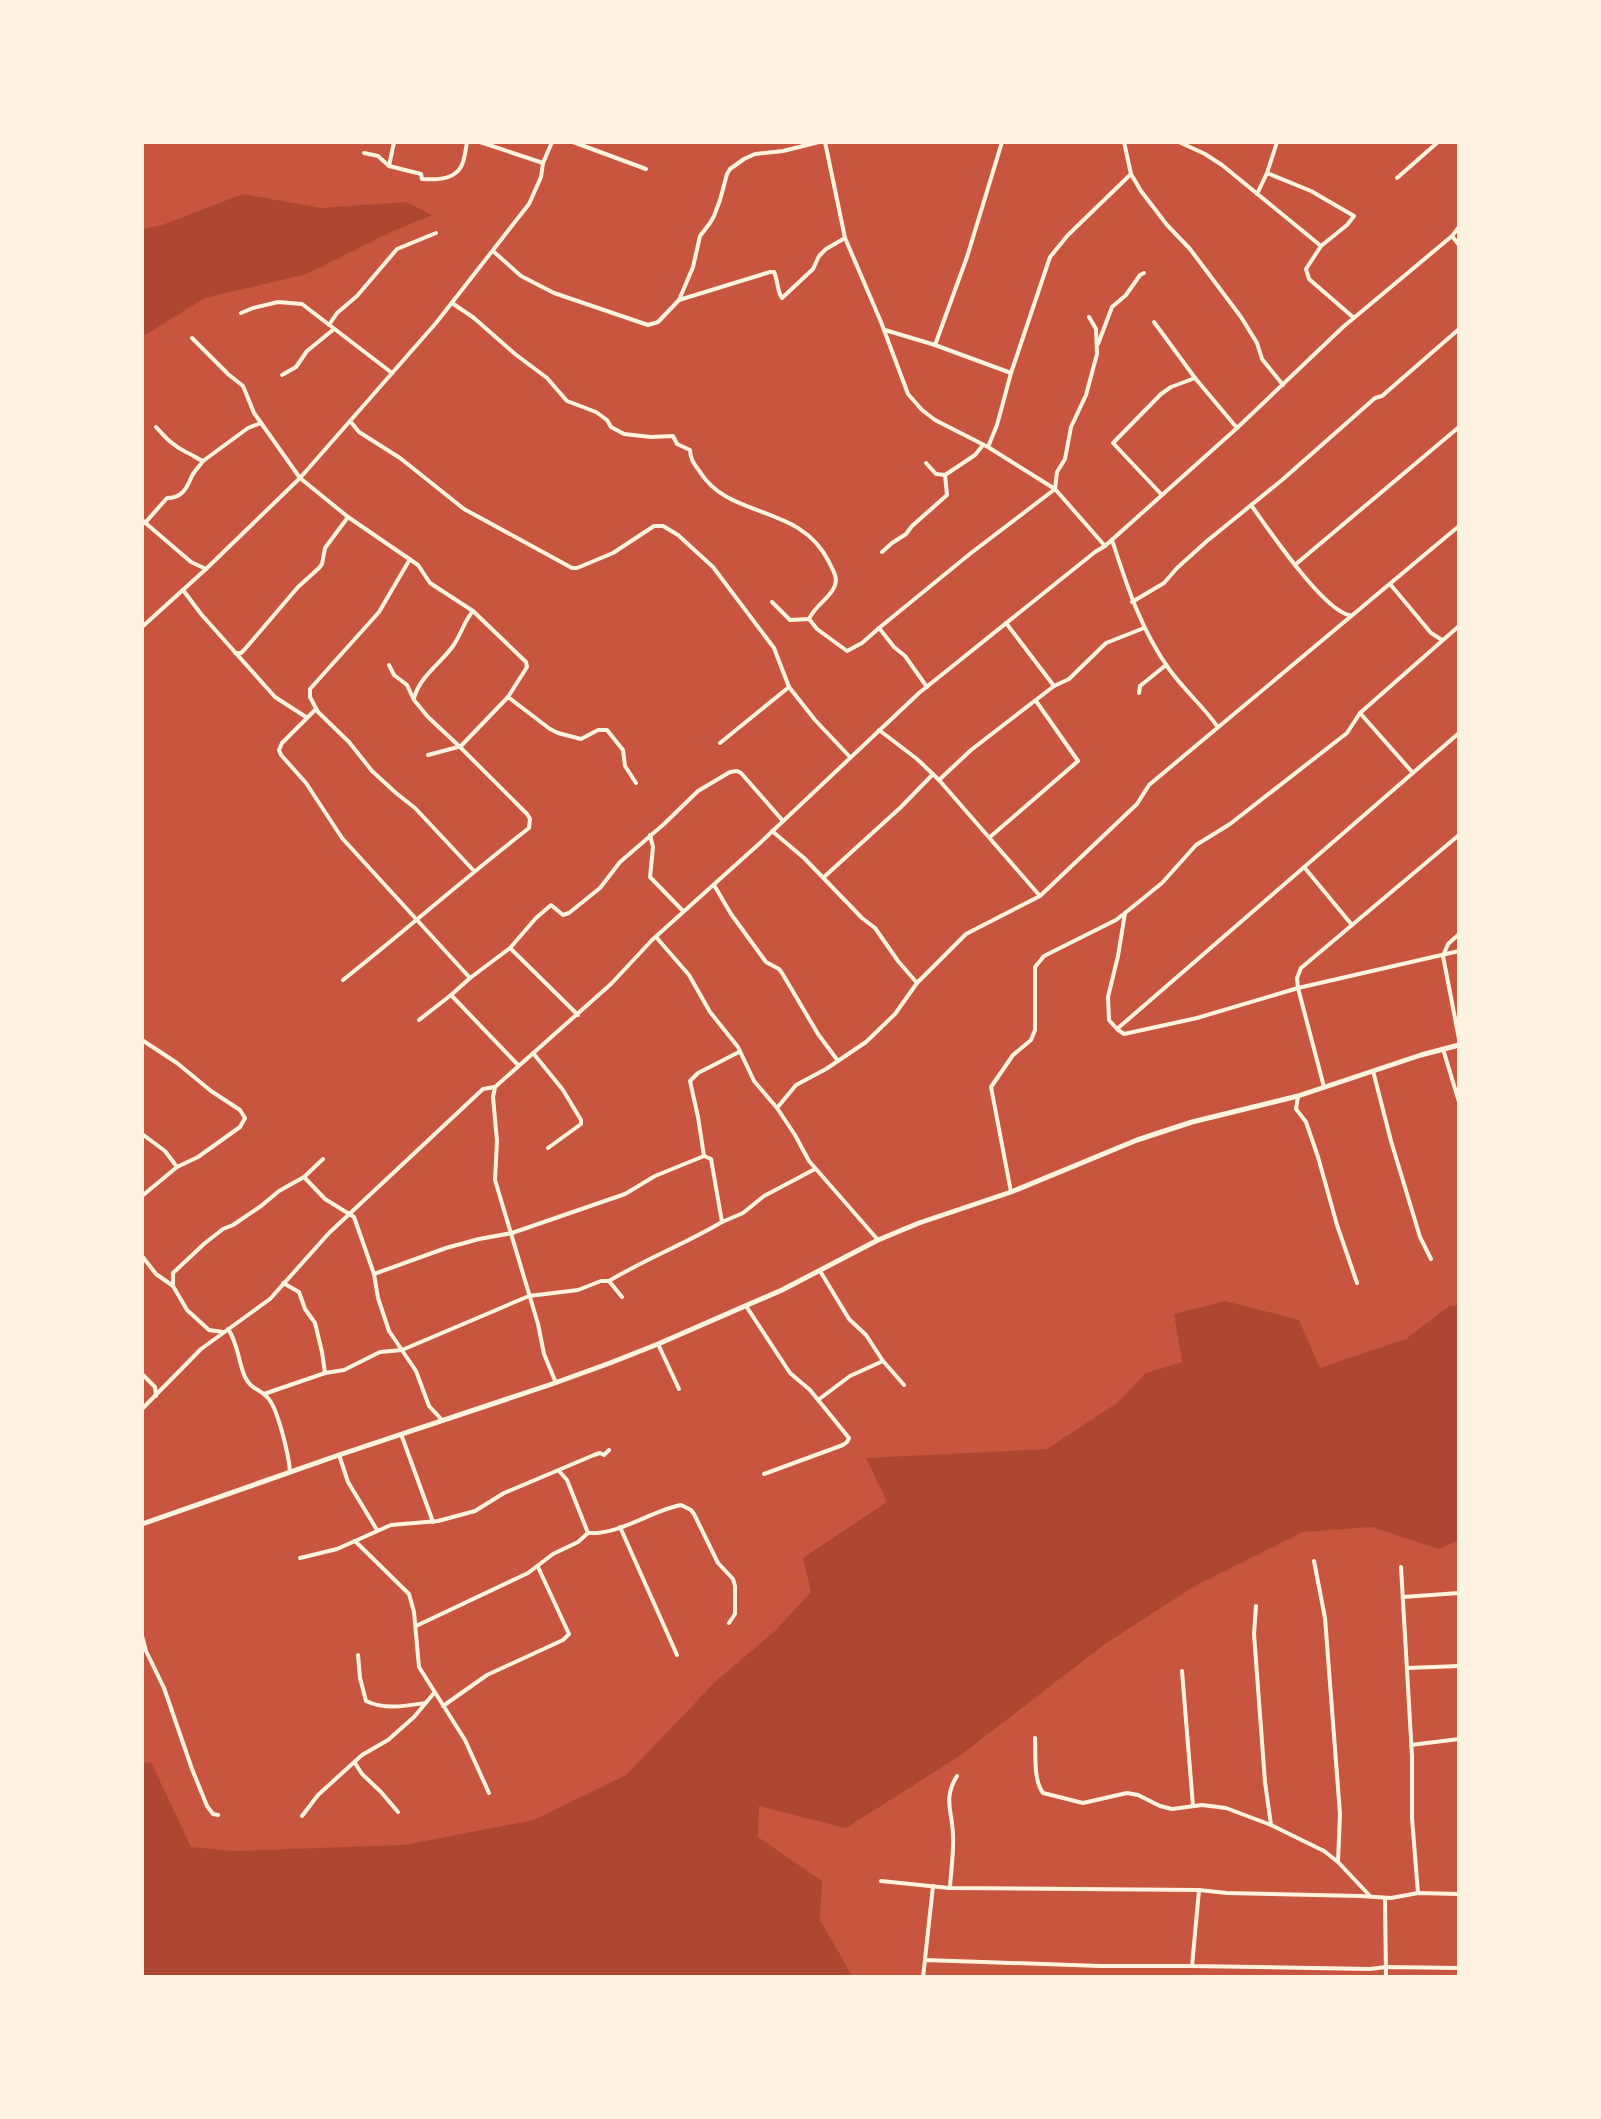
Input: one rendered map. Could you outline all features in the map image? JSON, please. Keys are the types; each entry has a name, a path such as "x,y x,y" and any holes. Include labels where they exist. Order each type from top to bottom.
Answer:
{"street":[{"path":"389,166 394,142"},
{"path":"364,153 378,156 389,166 421,174 422,179 438,180 454,175 463,163 467,142"},
{"path":"480,142 543,163"},
{"path":"142,627 144,621 206,569 300,478 452,303 529,204 552,142"},
{"path":"573,142 646,169"},
{"path":"493,251 521,276 554,293 648,325 658,322 679,300 693,267 700,236 714,216 730,169 755,154 822,142 845,238 904,386 916,404 935,420 1055,489 1105,546"},
{"path":"935,345 967,257 1002,142"},
{"path":"1124,142 1131,174 1149,203 1190,249 1241,317 1257,343 1262,359 1283,385"},
{"path":"1179,142 1205,154 1321,246"},
{"path":"1257,194 1277,142"},
{"path":"1397,178 1438,142"},
{"path":"1267,173 1311,191 1354,216 1321,246 1306,269 1309,279 1354,318"},
{"path":"926,463 936,474 945,475 985,446 997,425 1050,257 1068,235 1131,174"},
{"path":"142,1409 210,1341 270,1299 350,1213 483,1089 495,1087 578,1015 683,911 879,730 927,687 1112,540 1354,318 1459,227"},
{"path":"282,375 296,367 307,351 332,327 337,313 357,296 397,249 436,233"},
{"path":"1452,236 1459,245"},
{"path":"679,300 770,272 774,272 777,278 782,298 813,269 826,249 845,238"},
{"path":"1097,346 1112,307 1144,273"},
{"path":"241,313 278,302 299,303 392,373"},
{"path":"452,303 547,378 567,401 596,412 611,427 624,434 673,436 677,444 690,450 693,462 714,491 772,514 809,536 824,552 835,573 835,586 809,619"},
{"path":"809,619 817,629 847,651 862,643 1055,489 1057,472 1065,459 1071,427 1086,395 1097,354 1096,329 1089,317"},
{"path":"1154,322 1237,428"},
{"path":"1132,602 1164,583 1187,559 1459,329"},
{"path":"884,330 1011,373"},
{"path":"192,338 243,386 254,413 300,478 348,517 418,565 430,583 473,611 526,662 527,667 508,697 460,747 428,755"},
{"path":"1161,494 1113,443 1161,394 1195,378"},
{"path":"350,421 359,432 400,458 464,509 572,568 613,553 654,526 663,526 678,535 713,567 774,648 789,687 850,757"},
{"path":"206,569 191,562 144,521 167,498 176,498 186,490 203,461 248,428 261,423"},
{"path":"156,427 177,449 203,461"},
{"path":"1296,564 1459,427"},
{"path":"882,552 947,495 945,475"},
{"path":"1251,505 1309,582 1341,613 1351,615"},
{"path":"235,653 245,649 298,587 319,568 325,548 348,517"},
{"path":"777,1108 796,1085 857,1049 889,1020 917,983 966,934 1040,896 1137,804 1149,785 1459,526"},
{"path":"1112,540 1144,628 1166,665 1217,726"},
{"path":"410,559 379,612 310,689 310,697 316,709 372,771 415,808 474,871"},
{"path":"1390,583 1431,633 1442,640"},
{"path":"183,590 275,697 306,717"},
{"path":"772,602 790,620 809,619"},
{"path":"414,700 414,694 423,680 453,646 473,611"},
{"path":"1006,623 1054,686"},
{"path":"1011,1192 991,1087 1013,1055 1031,1040 1035,1030 1035,967 1044,956 1125,913 1162,883 1196,845 1230,824 1347,733 1360,713 1459,626"},
{"path":"879,628 905,656 927,687"},
{"path":"939,780 971,750 1054,686 1069,679 1106,643 1144,628"},
{"path":"343,980 529,828 530,819 428,717 407,685 394,675 389,665"},
{"path":"1139,693 1140,686 1166,665"},
{"path":"720,743 789,687"},
{"path":"508,697 558,733 581,739 598,730 607,730 623,750 625,766 636,783"},
{"path":"989,837 1078,761 1036,701"},
{"path":"316,709 282,743 279,750 281,755 306,783 342,838 470,978"},
{"path":"1360,713 1413,773"},
{"path":"879,730 939,780 1040,896"},
{"path":"1117,1029 1459,733"},
{"path":"419,1020 510,948 551,905 566,915 600,888 620,862 698,791 733,771 741,773 783,821"},
{"path":"824,878 933,774"},
{"path":"772,831 875,928 917,983"},
{"path":"650,835 653,847 650,877 683,911"},
{"path":"1325,1088 1298,988 1297,978 1301,968 1459,835"},
{"path":"1304,867 1352,925"},
{"path":"714,885 742,931 766,962 782,973 838,1061"},
{"path":"1125,913 1108,997 1109,1020 1124,1034 1197,1018 1298,988 1459,951"},
{"path":"142,1524 556,1383 658,1344 746,1306 878,1240 1011,1192 1137,1140 1192,1122 1325,1088 1459,1042 1443,956 1448,944 1459,934"},
{"path":"656,937 689,975 710,1012 740,1052 754,1081 777,1108 815,1169 878,1240"},
{"path":"510,948 578,1015"},
{"path":"451,995 518,1065"},
{"path":"142,1040 240,1110 245,1118 240,1127 198,1157 177,1167 142,1196"},
{"path":"1443,1049 1459,1102"},
{"path":"704,1156 690,1081 698,1073 740,1052"},
{"path":"533,1053 563,1090 581,1120 581,1124 548,1148"},
{"path":"1373,1071 1420,1237 1431,1259"},
{"path":"495,1087 497,1141 494,1173 544,1354 556,1383"},
{"path":"483,1089 493,1097"},
{"path":"1298,1096 1296,1109 1306,1122 1357,1283"},
{"path":"142,1134 165,1151 177,1167"},
{"path":"374,1274 446,1248 512,1233 625,1194 655,1176 704,1156 711,1159 722,1222"},
{"path":"164,1279 223,1229 304,1177 323,1159"},
{"path":"264,1394 325,1373 344,1370 380,1352 402,1350 529,1296 578,1290 609,1281 743,1213 764,1196 815,1169"},
{"path":"304,1177 325,1199 350,1213 356,1222 389,1331 416,1371 429,1406 443,1421"},
{"path":"142,1256 156,1274 173,1286 187,1310 209,1330 225,1330 234,1339 250,1385 272,1403 288,1452 290,1472"},
{"path":"820,1271 849,1319 866,1335 904,1385"},
{"path":"173,1273 173,1286"},
{"path":"609,1281 622,1297"},
{"path":"283,1283 299,1292 305,1309 315,1323 325,1373"},
{"path":"746,1306 790,1373 847,1435 847,1442 764,1474"},
{"path":"209,1330 210,1341"},
{"path":"658,1344 679,1389"},
{"path":"818,1400 850,1376 883,1361"},
{"path":"142,1374 155,1387 164,1389"},
{"path":"155,1387 156,1396"},
{"path":"401,1434 433,1522"},
{"path":"300,1558 337,1549 391,1525 433,1522 475,1511 504,1493 594,1455 604,1455 609,1450"},
{"path":"339,1455 348,1482 377,1530"},
{"path":"559,1471 567,1480 588,1533"},
{"path":"416,1626 538,1567 588,1533 597,1534 681,1505 691,1510 718,1563 733,1579 735,1614 729,1623"},
{"path":"620,1527 677,1655"},
{"path":"355,1541 405,1588 412,1602 419,1667 465,1740 489,1793"},
{"path":"1314,1561 1325,1618 1340,1814 1338,1862"},
{"path":"443,1706 487,1675 563,1640 569,1634 538,1567"},
{"path":"1401,1567 1418,1893"},
{"path":"142,1578 142,1624"},
{"path":"1403,1597 1459,1593"},
{"path":"1256,1606 1254,1634 1271,1825"},
{"path":"142,1636 207,1806 218,1815"},
{"path":"358,1655 366,1701 401,1707 428,1702"},
{"path":"1407,1668 1459,1666"},
{"path":"1182,1671 1193,1806"},
{"path":"302,1816 318,1795 365,1752 388,1740 434,1693"},
{"path":"1035,1738 1037,1775 1043,1793 1083,1803 1127,1793 1172,1809 1214,1805 1226,1808 1271,1825 1324,1851 1370,1896"},
{"path":"1411,1745 1459,1739"},
{"path":"355,1763 398,1812"},
{"path":"949,1888 953,1832 948,1799 949,1789 957,1776"},
{"path":"881,1881 949,1888 1199,1890 1385,1898 1418,1893 1459,1894"},
{"path":"923,1977 933,1886"},
{"path":"1192,1966 1199,1890"},
{"path":"1385,1898 1386,1977"},
{"path":"925,1960 1100,1966 1459,1968"}],"shaded area":[{"path":"243,194 321,208 407,202 432,215 307,274 205,298 142,337 142,229 162,225"},
{"path":"1225,1301 1299,1320 1320,1368 1406,1339 1449,1306 1459,1305 1459,1540 1439,1549 1372,1527 1303,1532 1193,1587 1105,1644 958,1757 846,1828 759,1806 758,1837 822,1881 820,1920 853,1977 142,1977 142,1764 151,1762 191,1847 233,1851 404,1845 534,1820 626,1775 716,1681 776,1630 811,1592 803,1558 887,1502 866,1458 1047,1449 1117,1403 1146,1373 1182,1362 1174,1314"}]}
